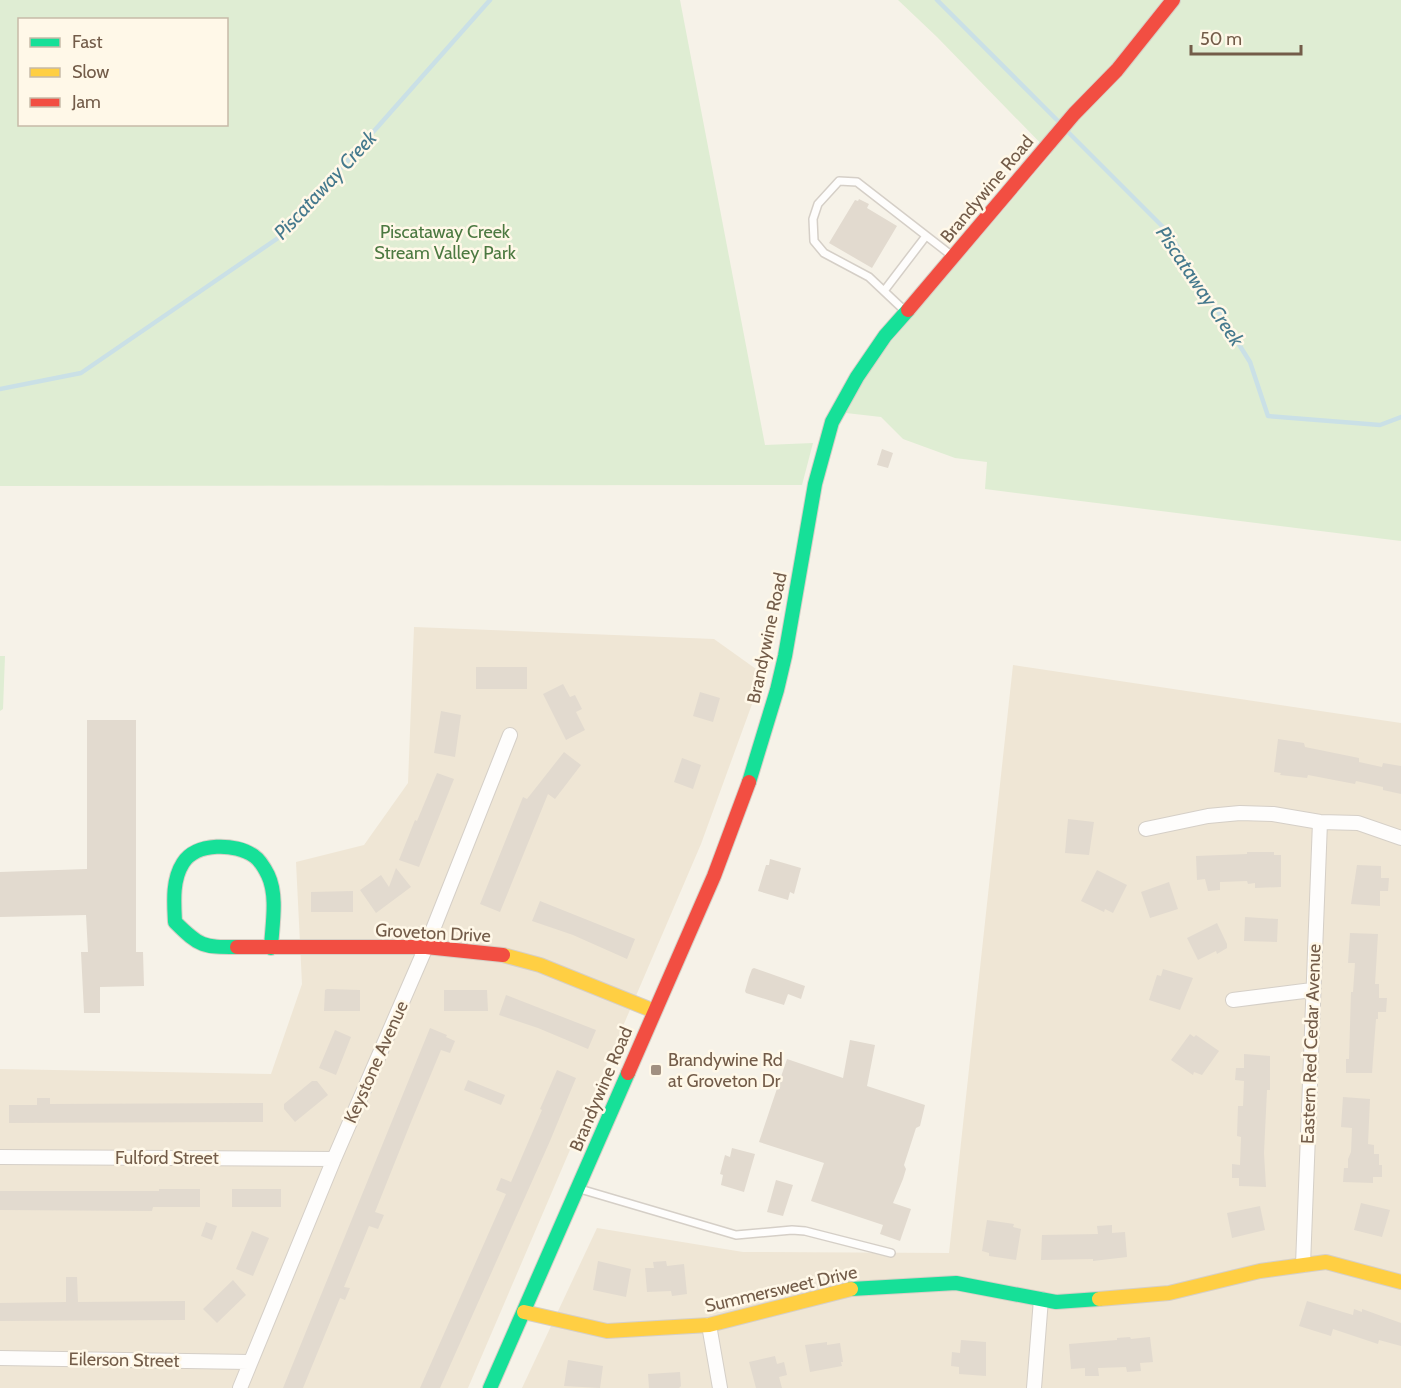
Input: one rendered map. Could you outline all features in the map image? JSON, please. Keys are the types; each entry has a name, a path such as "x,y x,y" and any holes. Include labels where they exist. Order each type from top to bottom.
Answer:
{"street":[{"name":"Brandywine Road","path":"490,1388 714,876 747,788 785,656 815,484 831,422 857,377 885,336 1074,114 1117,70 1173,0"},
{"name":"Keystone Avenue","path":"240,1388 334,1159 426,947 510,735"},
{"path":"1146,829 1208,816 1240,813 1273,814 1320,822 1358,823 1401,838"},
{"name":"Eastern Red Cedar Avenue","path":"1303,1265 1320,822"},
{"name":"Groveton Drive","path":"271,948 273,906 269,876 254,856 228,847 203,848 184,861 174,888 175,922 194,941 209,947 271,948 426,947 502,955 540,965 654,1011"},
{"path":"1233,1000 1312,990"},
{"name":"Fulford Street","path":"0,1157 334,1159"},
{"name":"Summersweet Drive","path":"524,1312 607,1331 709,1325 852,1288 956,1283 1056,1302 1169,1293 1260,1271 1326,1262 1401,1282"},
{"path":"1034,1388 1041,1299"},
{"path":"709,1325 720,1388"},
{"name":"Eilerson Street","path":"0,1358 249,1362"}],"lane":[{"path":"907,312 869,277 824,253 814,241 813,219 818,204 839,181 857,182 954,256"},
{"path":"884,291 926,236"},
{"path":"577,1189 736,1234 785,1230 805,1231 891,1253"}],"shaded area":[{"path":"414,627 714,639 763,674 701,844 468,1388 0,1388 0,1069 271,1074 302,984 296,862 364,845 408,783"},
{"path":"1013,665 1401,723 1401,1388 522,1388 597,1228 743,1252 949,1253"}],"green space":[{"name":"Piscataway Creek Stream Valley Park","path":"0,0 680,0 765,445 813,443 802,485 0,486"},
{"path":"898,0 1401,0 1401,541 985,489 987,462 955,458 903,439 881,417 846,413 871,365 1051,154"},
{"path":"0,656 5,656 3,709 0,711"}],"building":[{"path":"859,199 869,204 867,208 897,226 872,268 829,243 855,200"},
{"path":"882,449 893,453 888,468 877,465"},
{"path":"476,667 527,667 527,689 476,689"},
{"path":"563,684 570,697 575,695 582,709 576,712 585,730 566,740 543,694"},
{"path":"700,692 720,698 713,722 693,716"},
{"path":"441,711 461,715 455,757 434,753"},
{"path":"87,720 136,720 136,952 143,952 144,986 100,987 100,1013 84,1013 81,952 88,952 86,915 0,917 0,872 87,869"},
{"path":"1278,739 1304,743 1305,747 1359,758 1359,762 1382,767 1383,763 1401,766 1401,794 1356,781 1355,784 1308,775 1307,778 1280,775 1281,773 1274,772"},
{"path":"564,752 581,765 555,799 548,794 500,912 480,904 523,797 527,799"},
{"path":"682,758 701,765 693,789 674,782"},
{"path":"437,773 454,779 419,867 399,860"},
{"path":"1068,819 1094,822 1089,855 1065,853"},
{"path":"1247,852 1274,852 1274,855 1281,855 1281,887 1255,888 1255,883 1248,884 1247,881 1220,882 1220,890 1208,891 1205,879 1197,880 1196,856 1247,854"},
{"path":"770,859 801,868 794,894 790,892 788,900 758,891"},
{"path":"1357,865 1381,866 1381,878 1389,878 1388,891 1380,891 1380,906 1351,904"},
{"path":"396,868 411,887 376,913 360,890 381,875 389,887"},
{"path":"1097,870 1127,885 1113,913 1105,909 1104,912 1081,901"},
{"path":"1169,882 1178,909 1150,918 1141,892"},
{"path":"353,891 353,912 311,912 311,892"},
{"path":"540,901 635,939 627,959 573,935 532,921"},
{"path":"1245,917 1278,919 1277,942 1244,941"},
{"path":"1217,923 1227,948 1198,960 1187,938"},
{"path":"1350,933 1378,934 1375,984 1379,984 1379,998 1387,998 1386,1012 1378,1012 1378,1019 1376,1019 1372,1073 1346,1073 1346,1059 1349,1059 1351,992 1353,992 1355,963 1348,963"},
{"path":"754,968 805,986 801,999 788,994 784,1005 746,993 749,977"},
{"path":"1163,969 1193,978 1180,1010 1149,1000 1157,975 1161,976"},
{"path":"325,990 360,990 360,1011 324,1011"},
{"path":"444,990 487,990 488,1011 444,1011"},
{"path":"506,995 596,1030 588,1049 499,1015"},
{"path":"430,1028 455,1041 450,1053 441,1050 411,1122 375,1212 384,1215 378,1229 369,1226 344,1287 350,1288 345,1300 340,1298 303,1388 283,1388"},
{"path":"335,1030 351,1037 336,1075 319,1068"},
{"path":"1190,1034 1194,1037 1196,1035 1219,1051 1202,1075 1194,1072 1193,1075 1171,1060"},
{"path":"850,1040 875,1045 867,1086 925,1105 920,1126 916,1128 904,1165 906,1169 903,1179 893,1203 911,1209 900,1241 880,1234 883,1225 811,1201 824,1163 759,1142 787,1059 843,1078"},
{"path":"1244,1054 1270,1056 1270,1090 1267,1090 1264,1153 1266,1187 1239,1186 1239,1178 1232,1178 1232,1164 1240,1165 1241,1137 1237,1136 1238,1106 1243,1106 1244,1081 1235,1080 1236,1068 1244,1068"},
{"path":"557,1070 576,1078 550,1141 440,1388 420,1388 506,1194 496,1190 501,1178 511,1182"},
{"path":"468,1080 505,1095 501,1105 464,1090"},
{"path":"312,1081 317,1081 328,1095 295,1122 284,1109 284,1104"},
{"path":"1343,1097 1370,1099 1368,1144 1374,1145 1374,1154 1379,1154 1379,1165 1382,1165 1382,1177 1373,1177 1373,1183 1343,1182 1344,1168 1348,1168 1351,1152 1352,1128 1341,1127"},
{"path":"37,1098 50,1098 50,1104 263,1103 263,1122 9,1123 9,1105 37,1105"},
{"path":"732,1148 755,1154 744,1192 721,1185 723,1175 720,1174 725,1155 730,1157"},
{"path":"776,1180 793,1185 783,1216 767,1212"},
{"path":"159,1189 200,1189 200,1207 153,1207 152,1211 0,1210 0,1191 159,1191"},
{"path":"232,1189 281,1189 281,1207 232,1207"},
{"path":"1361,1203 1390,1210 1382,1237 1354,1230"},
{"path":"1260,1206 1265,1230 1232,1238 1227,1213"},
{"path":"987,1220 1014,1224 1013,1227 1021,1229 1016,1260 989,1256 989,1253 982,1251"},
{"path":"206,1222 217,1226 212,1240 201,1236"},
{"path":"1112,1225 1112,1233 1125,1232 1127,1257 1093,1261 1093,1259 1041,1260 1042,1235 1098,1234 1097,1226"},
{"path":"252,1231 269,1238 253,1276 236,1269"},
{"path":"598,1261 631,1269 626,1297 593,1290"},
{"path":"666,1261 667,1266 684,1264 687,1294 672,1296 671,1291 647,1292 645,1268 654,1268 653,1262"},
{"path":"66,1277 77,1277 78,1302 185,1301 185,1320 0,1321 0,1303 66,1302"},
{"path":"233,1280 246,1295 217,1323 203,1309"},
{"path":"1307,1301 1353,1315 1354,1309 1362,1312 1362,1309 1401,1323 1401,1346 1379,1340 1378,1344 1333,1329 1331,1336 1299,1326"},
{"path":"1130,1337 1131,1339 1150,1337 1153,1362 1140,1363 1141,1371 1127,1372 1126,1367 1098,1368 1099,1376 1085,1376 1085,1368 1071,1369 1069,1344"},
{"path":"961,1340 986,1342 986,1376 959,1374 959,1367 951,1366 952,1352 960,1353"},
{"path":"827,1342 827,1345 840,1343 842,1366 810,1372 805,1345"},
{"path":"775,1356 777,1364 784,1362 787,1375 779,1377 782,1388 756,1388 749,1362"},
{"path":"568,1360 603,1366 600,1388 564,1386"},
{"path":"680,1372 681,1386 679,1388 649,1388 648,1374"}],"waterway":[{"name":"Piscataway Creek","path":"0,389 81,373 281,236 490,0"},
{"name":"Piscataway Creek","path":"937,0 1060,123"},
{"name":"Piscataway Creek","path":"1068,132 1169,233 1250,362 1268,416 1380,425 1401,417"}],"traffic: fast":[{"path":"749,782 785,656 815,484 832,422 857,377 885,336 908,310"},
{"path":"237,947 216,947 203,944 175,922 174,892 179,870 189,856 197,851 227,847 246,852 260,862 268,875 273,892 271,948"},
{"path":"490,1388 628,1073"},
{"path":"851,1289 956,1283 1056,1302 1099,1299"}],"traffic: slow":[{"path":"503,955 540,965 654,1011"},
{"path":"1099,1299 1169,1293 1260,1271 1326,1262 1401,1282"},
{"path":"524,1312 607,1331 709,1325 851,1289"}],"traffic: jam":[{"path":"908,310 1074,114 1117,70 1173,0"},
{"path":"628,1073 714,876 749,782"},
{"path":"237,947 426,947 503,955"}],"place":[{"name":"Brandywine Rd at Groveton Dr","path":"656,1070"}]}
